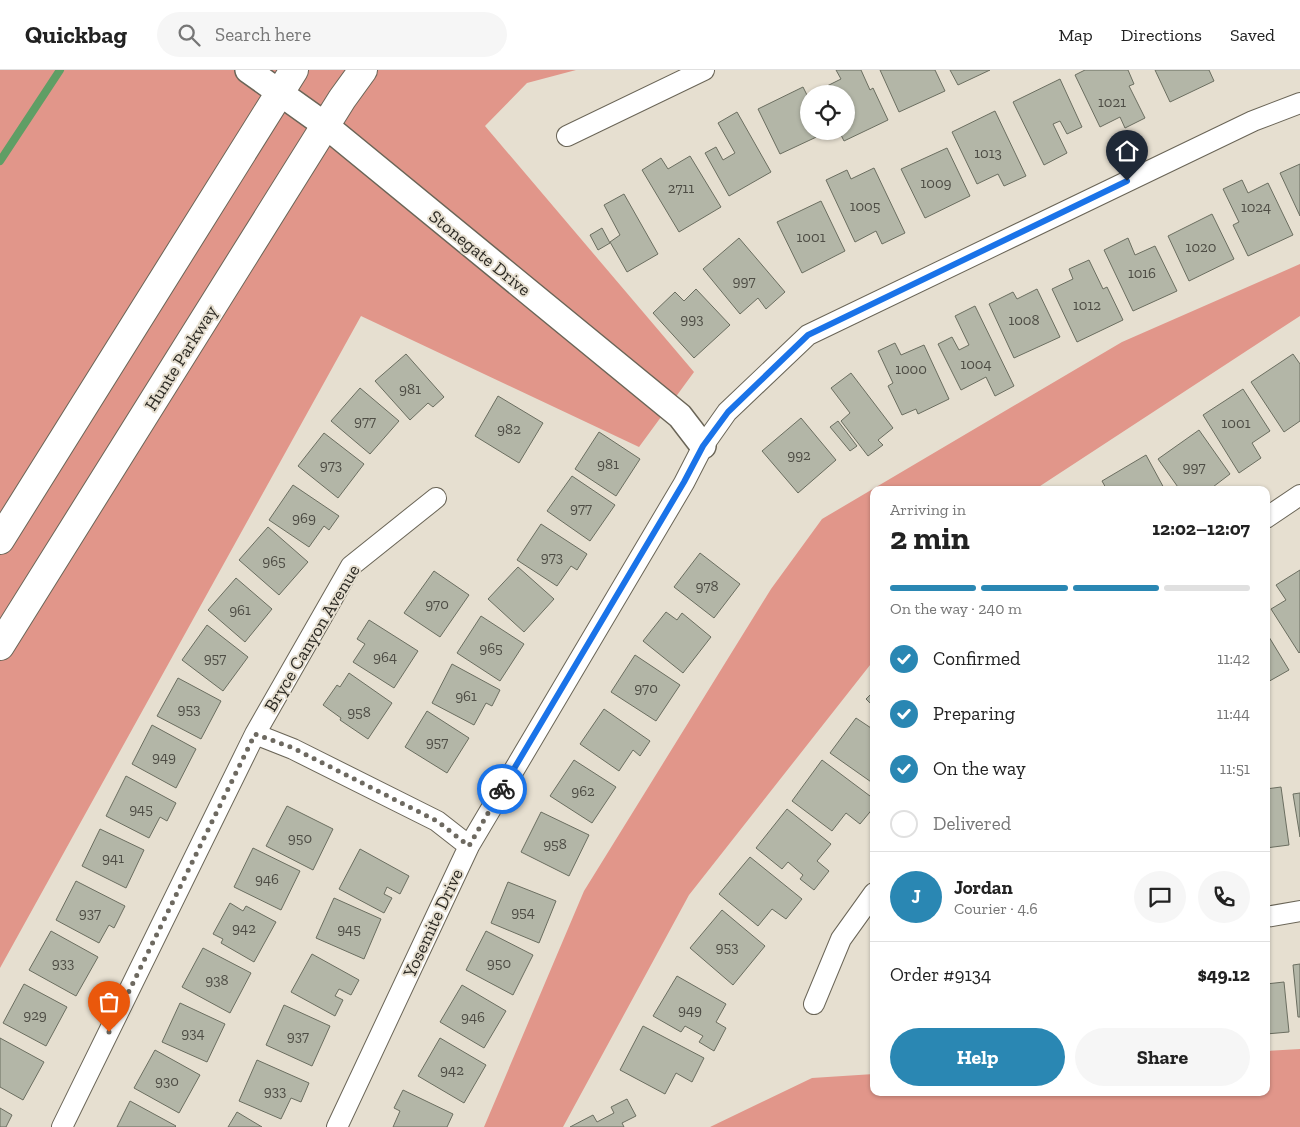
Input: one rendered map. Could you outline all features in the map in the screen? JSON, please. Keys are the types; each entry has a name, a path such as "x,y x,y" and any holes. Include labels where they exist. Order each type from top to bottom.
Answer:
{"main road":[{"name":"Hunte Parkway","path":"0,646 342,98 363,70"},
{"path":"0,540 287,81"}],"street":[{"name":"Stonegate Drive","path":"248,70 287,81 325,125 680,416 703,446"},
{"path":"567,136 704,70"},
{"name":"Yosemite Drive","path":"336,1127 469,846 684,482 703,446 728,412 808,335 1253,121 1300,103"},
{"path":"1270,515 1300,495"},
{"name":"Bryce Canyon Avenue","path":"62,1127 255,734 351,566 436,498"},
{"path":"255,734 293,748 437,821 469,846"},
{"path":"814,1004 841,938 870,898"},
{"path":"1270,916 1300,911"}],"shaded area":[{"path":"0,70 576,70 527,83 485,126 694,372 639,447 361,316 0,968"},
{"path":"1300,264 1300,316 1040,486 878,486 1122,342"},
{"path":"870,491 870,665 689,895 563,1127 484,1127 584,891 771,589 822,519"},
{"path":"1300,1049 1300,1127 710,1127 812,1078 870,1074 870,1096 1270,1096 1270,1051"}],"building":[{"path":"836,70 861,70 870,90 873,88 888,120 855,136 855,85 829,85 841,79"},
{"path":"880,70 935,70 945,91 899,112"},
{"path":"950,70 990,70 958,85"},
{"path":"1085,70 1128,70 1134,84 1129,86 1145,118 1125,128 1120,117 1100,127 1075,75"},
{"path":"1155,70 1209,70 1214,81 1170,102"},
{"path":"1060,79 1082,127 1067,134 1060,121 1053,124 1067,153 1044,165 1013,102"},
{"path":"800,88 800,140 810,140 780,154 758,109"},
{"path":"995,111 1026,176 1004,186 998,174 977,184 952,132"},
{"path":"737,112 771,172 729,196 705,153 716,147 723,160 735,153 718,123"},
{"path":"947,148 970,196 925,218 901,169"},
{"path":"690,156 721,207 679,232 642,170 661,158 668,169"},
{"path":"1300,164 1300,216 1280,173"},
{"path":"874,168 905,233 882,244 876,231 855,242 826,180 847,170 851,179"},
{"path":"1242,180 1248,193 1268,183 1293,235 1248,256 1233,225 1239,222 1223,189"},
{"path":"624,194 658,254 627,272 610,242 620,235 604,205"},
{"path":"821,201 845,251 802,273 777,222"},
{"path":"1212,214 1234,259 1189,281 1168,236"},
{"path":"602,228 610,243 598,250 590,235"},
{"path":"739,238 785,292 766,309 758,298 740,314 703,269"},
{"path":"1128,238 1135,255 1155,246 1177,291 1133,311 1104,250"},
{"path":"1089,260 1103,289 1107,287 1123,320 1077,342 1052,289 1073,279 1069,269"},
{"path":"696,289 730,325 694,358 653,313 675,292 684,301"},
{"path":"1037,289 1060,337 1014,358 989,304 1013,292 1017,299"},
{"path":"975,306 1014,386 995,396 986,377 961,390 938,344 952,337 959,350 969,345 955,316"},
{"path":"895,343 901,355 924,345 949,399 918,414 916,409 902,415 888,386 893,383 878,351"},
{"path":"406,354 444,397 433,407 428,403 410,420 375,381"},
{"path":"1293,354 1300,364 1300,421 1284,432 1251,382"},
{"path":"851,373 893,428 878,440 883,445 868,456 841,421 850,413 831,388"},
{"path":"360,388 399,421 370,454 331,421"},
{"path":"1243,389 1270,431 1252,443 1261,458 1239,473 1203,415"},
{"path":"498,396 543,423 519,463 475,436"},
{"path":"801,418 836,460 798,493 762,451"},
{"path":"838,421 857,446 850,451 830,427"},
{"path":"1199,430 1230,474 1214,486 1177,486 1158,459"},
{"path":"599,432 640,459 616,496 575,469"},
{"path":"324,433 364,464 338,498 298,466"},
{"path":"1146,455 1163,486 1105,486 1102,481"},
{"path":"572,476 615,505 590,541 547,511"},
{"path":"293,485 339,516 329,530 324,526 309,547 269,520"},
{"path":"541,524 587,554 577,570 571,566 557,586 517,560"},
{"path":"268,527 308,562 279,595 239,560"},
{"path":"700,553 740,584 714,618 674,587"},
{"path":"518,567 554,599 524,632 488,599"},
{"path":"1300,570 1299,653 1271,609 1286,600 1276,585"},
{"path":"434,571 469,595 440,637 404,613"},
{"path":"236,578 272,609 245,642 208,610"},
{"path":"666,612 677,620 682,613 711,637 683,673 643,641"},
{"path":"481,616 524,644 500,681 457,653"},
{"path":"369,620 418,651 394,688 353,662 365,644 357,639"},
{"path":"207,625 248,657 223,691 182,660"},
{"path":"1270,639 1289,670 1270,681"},
{"path":"635,655 680,685 656,721 611,692"},
{"path":"452,664 500,690 492,706 486,703 474,725 432,703"},
{"path":"349,673 392,703 368,739 340,720 341,718 323,705 337,685 340,687"},
{"path":"178,678 221,701 201,739 157,716"},
{"path":"870,695 870,703 866,699"},
{"path":"604,709 650,741 640,756 633,750 619,771 580,744"},
{"path":"427,711 469,738 447,773 405,747"},
{"path":"856,718 870,727 870,781 830,753"},
{"path":"152,725 196,749 176,788 132,764"},
{"path":"574,760 616,787 592,823 550,796"},
{"path":"822,760 870,796 870,812 860,824 846,813 832,831 792,801"},
{"path":"126,776 176,803 167,821 160,817 149,838 106,816"},
{"path":"1281,787 1289,845 1270,847 1270,788"},
{"path":"1300,793 1300,837 1293,794"},
{"path":"287,806 333,829 313,870 266,846"},
{"path":"787,809 831,844 817,861 829,871 814,890 800,879 803,875 788,862 782,869 756,848"},
{"path":"541,812 589,835 569,876 521,852"},
{"path":"100,829 144,850 126,888 82,866"},
{"path":"253,848 300,871 281,910 234,887"},
{"path":"360,849 409,876 400,894 387,887 384,894 392,898 384,913 339,889"},
{"path":"750,857 802,899 786,919 772,909 758,926 719,894"},
{"path":"76,881 125,906 114,928 109,925 99,943 56,920"},
{"path":"508,882 556,901 539,943 491,923"},
{"path":"334,898 381,919 364,959 316,938"},
{"path":"230,903 243,911 246,906 276,922 254,962 221,943 223,939 213,934"},
{"path":"722,910 765,946 733,985 690,948"},
{"path":"51,931 98,957 76,996 29,970"},
{"path":"486,931 533,955 513,995 466,970"},
{"path":"203,948 251,973 230,1013 182,987"},
{"path":"312,954 359,980 351,995 339,989 335,996 343,1000 335,1016 291,992"},
{"path":"1300,964 1300,1017 1298,1017 1293,965"},
{"path":"677,976 726,1004 716,1022 726,1028 714,1051 699,1042 703,1036 685,1026 681,1032 653,1016"},
{"path":"1284,982 1289,1032 1270,1034 1270,984"},
{"path":"24,984 67,1007 46,1046 3,1023"},
{"path":"462,985 506,1011 484,1048 440,1022"},
{"path":"180,1003 225,1024 207,1062 162,1042"},
{"path":"284,1005 330,1026 312,1066 266,1045"},
{"path":"643,1026 704,1058 692,1082 676,1073 665,1094 620,1070"},
{"path":"0,1038 44,1062 23,1100 0,1087"},
{"path":"440,1038 486,1065 464,1103 418,1076"},
{"path":"155,1050 200,1075 179,1113 134,1088"},
{"path":"257,1060 309,1083 301,1102 291,1098 281,1119 239,1101"},
{"path":"403,1090 453,1114 447,1127 393,1127 400,1111 394,1108"},
{"path":"627,1099 636,1116 622,1123 624,1127 570,1127 593,1115 597,1122 614,1113 611,1107"},
{"path":"130,1101 176,1126 117,1127"},
{"path":"0,1108 12,1115 6,1127 0,1127"},
{"path":"237,1112 262,1127 228,1127"}],"waterway":[{"path":"0,161 60,70"}],"way so far":[{"path":"109,1032 255,734 293,748 437,821 469,846 502,789"}],"route":[{"path":"502,789 684,482 703,446 728,412 808,335 1127,181"}]}
